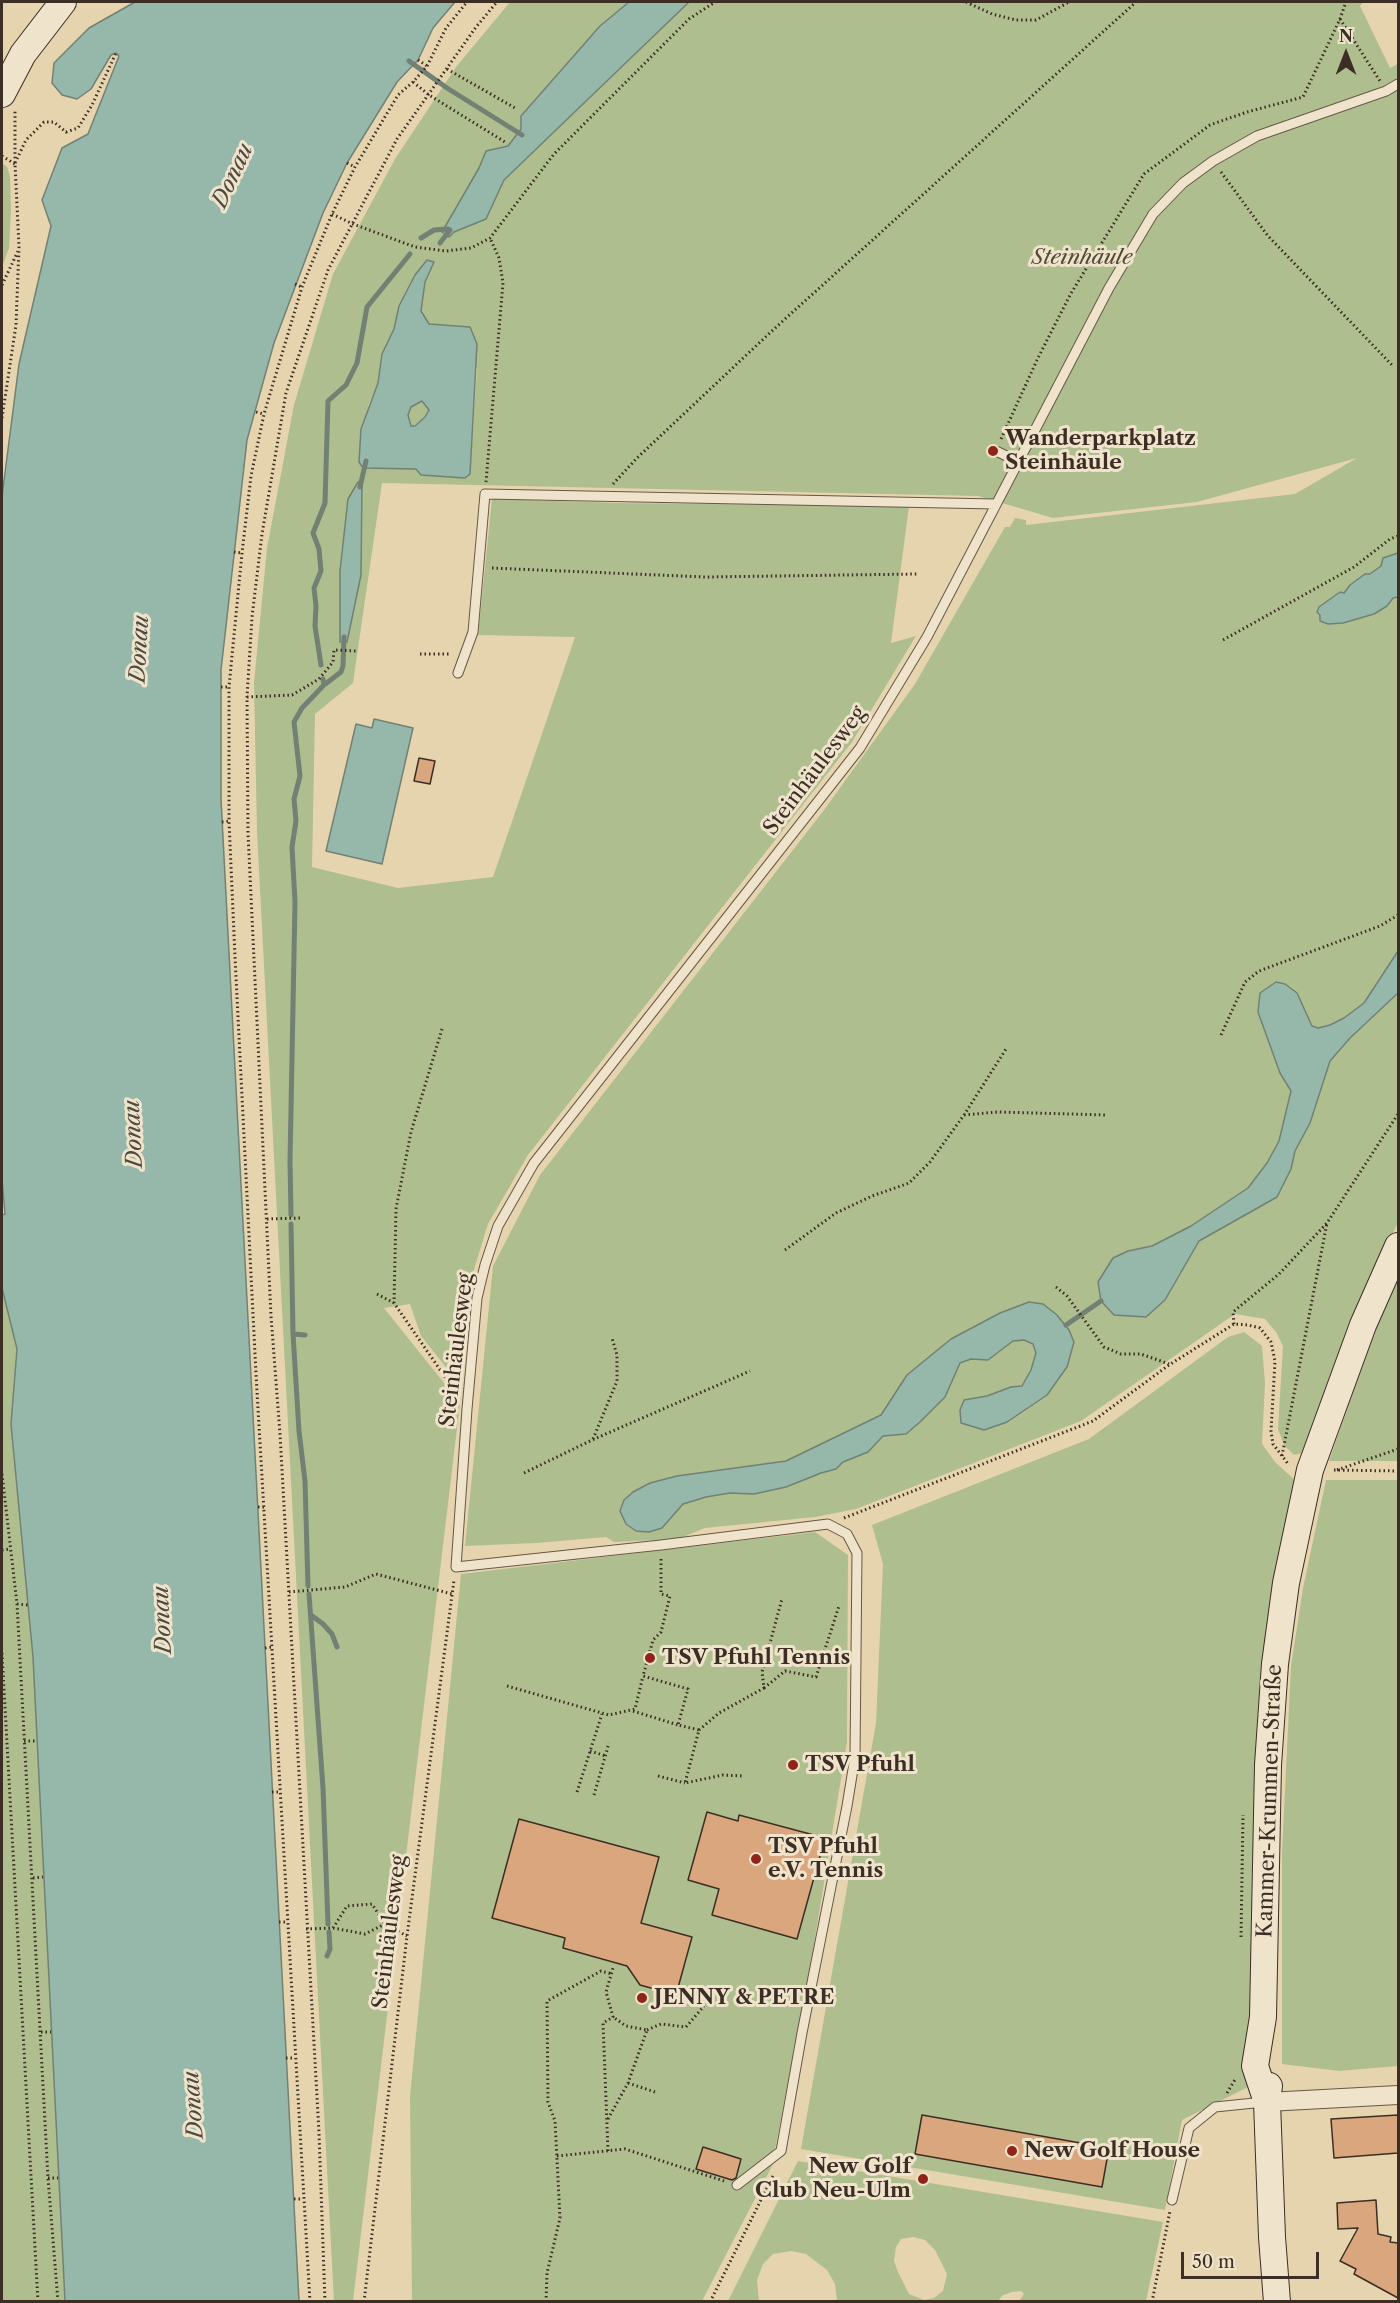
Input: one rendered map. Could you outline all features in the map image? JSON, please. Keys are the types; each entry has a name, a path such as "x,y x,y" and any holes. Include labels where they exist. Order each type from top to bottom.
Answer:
{"street":[{"path":"2,92 23,54 63,2"},
{"name":"Kammer-Krummen-Straße","path":"1277,2301 1267,2102 1255,2066 1263,2017 1268,1765 1275,1664 1286,1583 1310,1470 1363,1324 1398,1246"},
{"path":"1267,2102 1398,2095"}],"lane":[{"name":"Steinhäulesweg","path":"456,1567 477,1298 498,1226 534,1163 860,748 927,637 1108,288 1153,213 1183,183 1213,161 1257,136 1386,91 1398,84"},
{"path":"996,451 1017,461"},
{"path":"458,673 472,632 485,494 996,504"},
{"path":"456,1567 828,1524 847,1534 857,1553 855,1757 847,1806 781,2151 737,2185"},
{"path":"1173,2200 1189,2128 1215,2107 1267,2102"}],"path":[{"path":"310,2301 249,1240 229,821 230,687 251,476 264,414 302,287 355,167 398,95 427,66 446,28 466,2"},
{"path":"325,2301 319,2133 267,1219 248,833 247,697 252,616 262,534 286,393 328,270 397,139 497,2"},
{"path":"333,214 353,224 415,247 446,251 471,248 490,238 554,154 689,19 715,2"},
{"path":"966,2 992,14 1016,20 1036,20 1069,2"},
{"path":"602,496 637,458 774,329 1136,2"},
{"path":"1340,19 1386,91"},
{"path":"2,418 16,325 19,247 15,164 26,140 44,122 54,122 66,132 78,129 116,53"},
{"path":"418,60 427,66"},
{"path":"447,69 515,108"},
{"path":"413,82 429,95 505,142"},
{"path":"2,156 15,164"},
{"path":"1213,161 1268,236 1392,366"},
{"path":"347,163 355,167"},
{"path":"485,494 503,283 499,258 490,238"},
{"path":"2,285 19,247"},
{"path":"296,284 302,287"},
{"path":"256,412 264,414"},
{"path":"1223,639 1354,567 1390,539 1398,536"},
{"path":"234,552 242,553"},
{"path":"479,567 705,577 918,574"},
{"path":"247,697 292,695 319,679 333,662 334,650 356,651"},
{"path":"420,654 464,654"},
{"path":"221,687 230,687"},
{"path":"222,822 229,821"},
{"path":"1221,1035 1245,982 1259,971 1380,926 1398,915"},
{"path":"229,958 235,957"},
{"path":"394,1303 396,1209 411,1132 442,1029"},
{"path":"785,1250 836,1213 872,1196 909,1183 930,1162 964,1115 1006,1049"},
{"path":"236,1098 242,1097"},
{"path":"964,1115 997,1112 1105,1115"},
{"path":"1234,1324 1233,1312 1279,1274 1327,1223 1398,1114"},
{"path":"267,1219 301,1218"},
{"path":"1282,1456 1327,1223"},
{"path":"244,1241 249,1240"},
{"path":"1056,1287 1067,1296 1104,1347 1121,1354 1141,1354 1169,1365"},
{"path":"377,1294 394,1303 467,1409"},
{"path":"828,1524 1093,1420 1169,1365 1234,1324 1248,1324 1260,1329 1271,1342 1275,1361 1271,1431 1274,1444 1290,1466"},
{"path":"592,1440 617,1381 617,1355 612,1338"},
{"path":"525,1473 592,1440 750,1371"},
{"path":"251,1375 256,1374"},
{"path":"1398,1449 1335,1470 1398,1471"},
{"path":"2,1474 16,1604 57,2301"},
{"path":"258,1507 264,1507"},
{"path":"507,1686 609,1715 635,1709 653,1640 661,1632 670,1596 661,1594 661,1545"},
{"path":"2,1550 11,1549"},
{"name":"Steinhäulesweg","path":"364,2301 407,1936 456,1567"},
{"path":"289,1592 345,1587 376,1574 452,1594"},
{"path":"764,1688 762,1672 782,1599"},
{"path":"16,1604 28,1605"},
{"path":"685,1783 699,1730 719,1713 764,1688 785,1671 816,1677 839,1606"},
{"path":"265,1648 272,1647"},
{"path":"2,1653 38,2301"},
{"path":"643,1676 688,1689 678,1725"},
{"path":"631,1710 699,1730"},
{"path":"577,1792 602,1713"},
{"path":"24,1741 36,1741"},
{"path":"594,1795 609,1743"},
{"path":"590,1751 606,1756"},
{"path":"658,1776 685,1783 723,1775 744,1776"},
{"path":"272,1792 280,1792"},
{"path":"32,1878 43,1877"},
{"path":"333,1928 347,1906 372,1904 386,1924 407,1936"},
{"path":"279,1922 287,1922"},
{"path":"306,1929 333,1928 365,1934 386,1924"},
{"path":"614,1968 606,1992 613,2017 626,2026 647,2030 662,2024 686,2027 704,2006"},
{"path":"546,2301 547,2273 560,2218 555,2121 548,2102 547,2001 601,1971 612,1974"},
{"path":"608,2151 603,2023 613,2017"},
{"path":"607,2120 628,2083 647,2030"},
{"path":"41,2032 51,2032"},
{"path":"286,2058 295,2058"},
{"path":"628,2083 655,2092"},
{"path":"557,2156 626,2149 737,2185"},
{"path":"710,2301 777,2167 781,2151"},
{"path":"48,2178 58,2178"},
{"path":"294,2199 303,2199"},
{"path":"1152,2301 1173,2200"}],"green space":[{"name":"Steinhäule","path":"510,2 1363,2 1360,6 1390,68 1398,64 1398,1222 1351,1327 1303,1453 1294,1455 1284,1445 1278,1429 1283,1346 1276,1332 1265,1319 1235,1314 1081,1421 856,1509 815,1517 705,1528 678,1539 614,1542 606,1537 465,1546 493,1266 540,1175 824,810 915,684 1005,527 1010,527 1015,518 1026,520 1026,525 1295,494 1357,458 1197,502 1053,518 978,496 382,483 353,683 315,714 312,867 398,888 493,877 575,637 478,635 492,499 619,503 909,506 891,643 916,636 852,742 528,1155 488,1224 467,1292 461,1386 421,1336 410,1304 384,1308 460,1403 353,2301 334,2302 257,832 254,683 267,548 294,405 333,274 395,159 456,67","holes":["434,263 425,282 420,311 429,324 477,368 470,474 422,475 368,406 378,383 382,354 394,329 399,306","362,482 347,642 340,642 340,571 348,499"]},
{"path":"2,163 7,167 10,176 11,210 9,248 2,267"},
{"path":"422,401 429,410 415,427 411,426 408,415 411,406"},
{"path":"1398,1279 1398,1461 1329,1461 1374,1332"},
{"path":"2,1288 17,1349 11,1424 33,1657 65,2301 2,2301"},
{"name":"New Golf Club Neu-Ulm","path":"1244,1332 1262,1346 1265,1383 1262,1444 1275,1462 1296,1481 1274,1579 1265,1661 1253,1848 1252,2085 1182,2120 1165,2210 801,2149 876,1723 883,1564 872,1525 1089,1439 1228,1337","holes":["922,2115 1109,2148 1102,2187"]},
{"path":"1326,1480 1398,1480 1398,2066 1339,2071 1282,2064 1282,1852 1291,1666 1303,1588"},
{"path":"815,1532 848,1555 847,1742 813,1950 772,2166 702,2301 412,2302 410,2096 461,1574"},
{"name":"New Golf Club Neu-Ulm","path":"798,2161 1163,2222 1146,2301 1019,2301 1024,2294 1021,2291 1003,2295 998,2301 837,2301 835,2284 827,2270 806,2254 791,2251 773,2254 763,2264 757,2280 759,2301 728,2301","holes":["913,2237 925,2240 935,2250 947,2274 943,2291 934,2298 924,2300 909,2294 894,2261 896,2247 901,2239"]}],"water":[{"name":"Donau","path":"135,2 455,2 433,28 418,60 397,82 347,163 323,213 274,343 247,440 221,670 221,799 299,2301 65,2301 33,1657 11,1424 17,1349 2,1288 2,1215 5,1214 2,1180 2,496 19,364 51,226 42,200 62,148 88,134 119,56 116,53 111,55 91,89 77,99 62,95 52,83 54,63 89,28"},
{"path":"629,2 689,2 504,180 486,219 454,232 449,237 442,232 479,168 486,151 508,146 521,129 521,116 600,26"},
{"path":"427,260 434,262 425,282 421,311 429,324 470,327 477,344 470,474 465,478 421,475 416,469 363,468 359,462 361,429 378,383 382,354 394,329 399,306 415,275","holes":["422,401 429,410 415,426 411,426 408,415 411,407"]},
{"path":"358,482 362,482 361,575 347,642 340,642 340,571 348,499"},
{"path":"1398,553 1398,597 1393,598 1387,606 1374,614 1343,623 1328,624 1320,621 1320,615 1317,612 1319,607 1340,592 1344,593 1350,585 1365,574 1370,574 1381,566 1383,558"},
{"path":"374,719 413,728 382,864 326,851 356,724 372,728"},
{"path":"1398,951 1398,993 1350,1038 1330,1061 1310,1123 1295,1151 1291,1169 1277,1197 1199,1241 1165,1300 1146,1317 1114,1315 1101,1301 1098,1282 1113,1258 1128,1251 1152,1246 1191,1226 1248,1188 1267,1163 1279,1141 1291,1091 1280,1073 1258,1012 1260,993 1276,982 1285,984 1297,993 1312,1026 1318,1028 1330,1025 1364,1003"},
{"path":"1029,1302 1043,1304 1057,1315 1069,1330 1074,1342 1067,1367 1047,1395 1007,1422 984,1430 961,1423 960,1410 964,1400 1022,1386 1031,1370 1036,1353 1033,1344 1024,1340 1013,1341 988,1360 971,1359 960,1363 945,1397 906,1434 883,1436 868,1452 843,1462 836,1469 786,1487 754,1494 730,1493 683,1504 662,1528 649,1532 636,1531 626,1524 620,1511 624,1500 650,1483 677,1476 786,1461 881,1415 907,1375 951,1339 1000,1313"}],"building":[{"path":"419,758 435,761 430,784 414,781"},
{"name":"TSV Pfuhl e.V. Tennis","path":"707,1812 738,1821 739,1815 825,1838 797,1939 712,1915 719,1889 688,1880"},
{"path":"519,1819 659,1857 641,1923 692,1937 676,1995 640,1985 627,1966 563,1948 565,1938 492,1918"},
{"name":"New Golf House","path":"922,2115 1109,2148 1102,2187 915,2154"},
{"path":"1398,2115 1398,2153 1334,2158 1331,2119"},
{"path":"703,2147 741,2159 736,2178 732,2180 696,2169"},
{"path":"1376,2200 1378,2234 1391,2237 1390,2242 1398,2243 1398,2298 1354,2274 1356,2269 1340,2261 1358,2228 1338,2229 1337,2203"}],"waterway":[{"path":"409,61 522,135"},
{"path":"421,238 434,230 448,229"},
{"path":"440,243 450,230"},
{"path":"321,665 315,626 314,588 321,571 319,549 313,533 325,503 328,401 346,385 357,363 367,307 410,254"},
{"path":"360,487 366,461"},
{"path":"324,685 341,672 344,637"},
{"path":"291,1215 295,902 292,847 296,821 294,799 300,776 294,722 302,708 324,685 323,679"},
{"path":"291,1224 293,1334 299,1431 305,1481 308,1586"},
{"path":"1066,1325 1101,1301"},
{"path":"293,1334 305,1335"},
{"path":"309,1594 323,1788 328,1924"},
{"path":"311,1615 332,1634 337,1647"},
{"path":"327,1956 330,1949 329,1932"}],"place":[{"name":"Wanderparkplatz Steinhäule","path":"993,451"},
{"name":"TSV Pfuhl Tennis","path":"650,1658"},
{"name":"TSV Pfuhl","path":"793,1765"},
{"name":"TSV Pfuhl e.V. Tennis","path":"756,1859"},
{"name":"JENNY & PETRE","path":"642,1998"},
{"name":"New Golf House","path":"1012,2151"},
{"name":"New Golf Club Neu-Ulm","path":"923,2179"}]}
